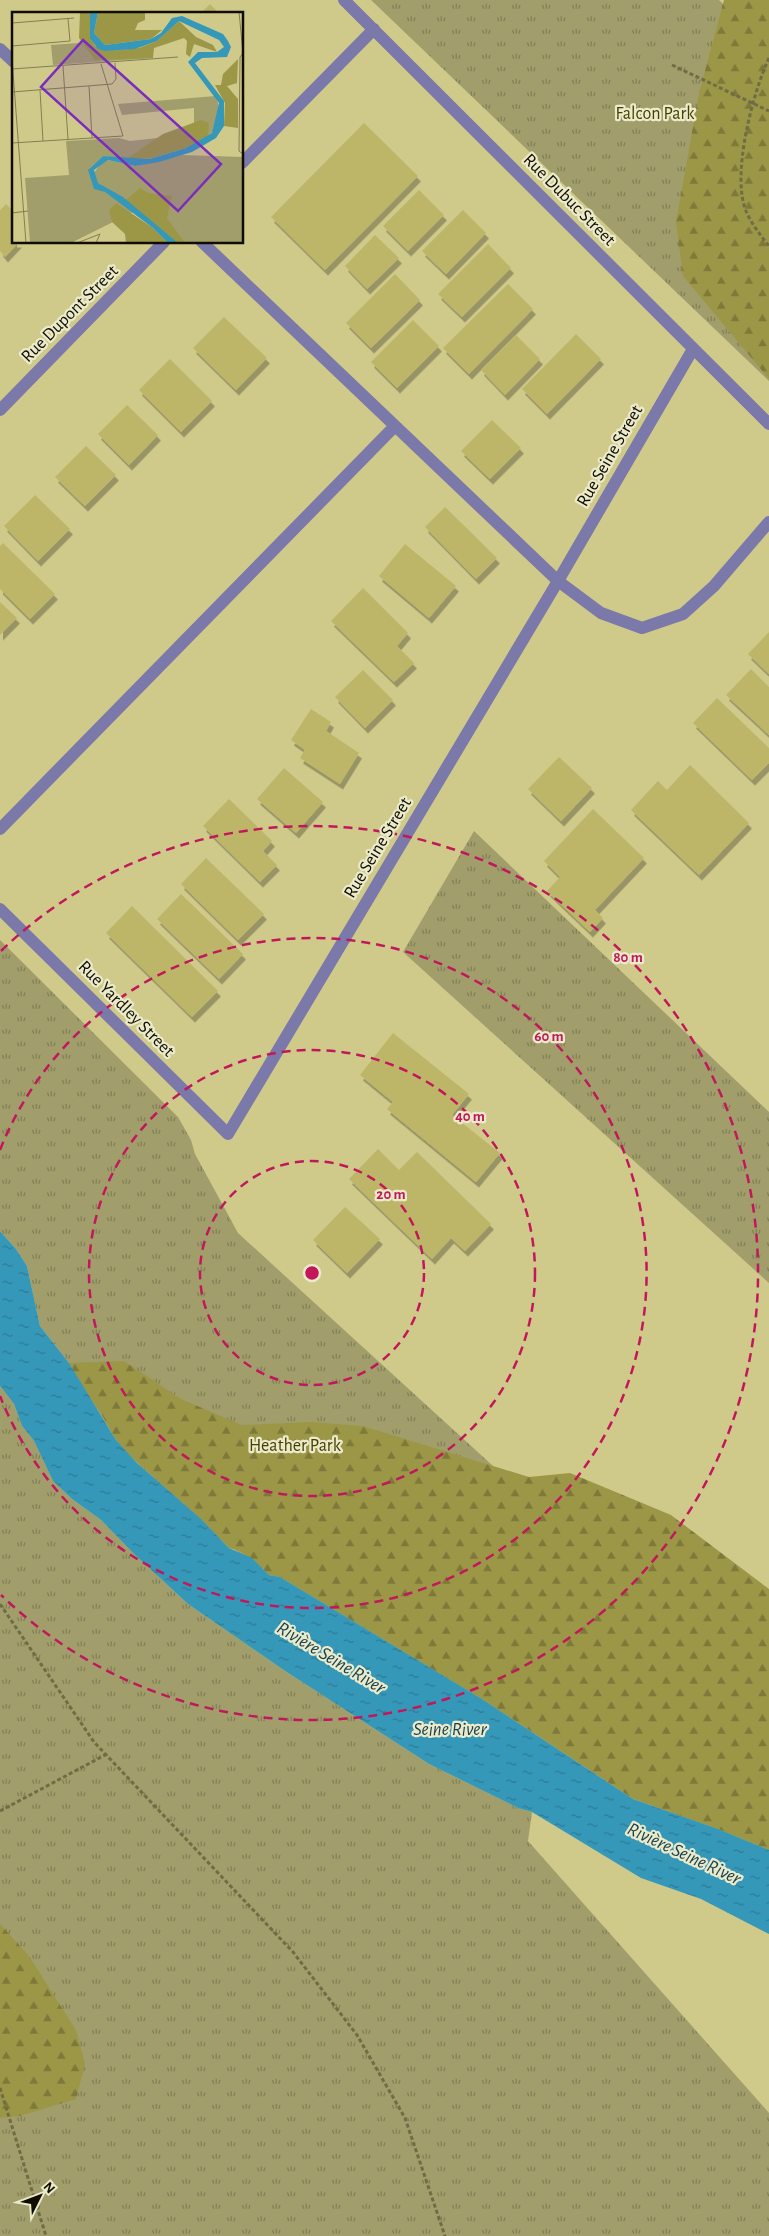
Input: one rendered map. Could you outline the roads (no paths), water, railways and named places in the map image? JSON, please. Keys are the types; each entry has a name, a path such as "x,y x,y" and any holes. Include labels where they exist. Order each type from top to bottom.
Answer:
{"street":[{"name":"Rue Dubuc Street","path":"344,0 769,424"},
{"path":"244,161 374,29"},
{"path":"0,49 12,60"},
{"name":"Rue Dupont Street","path":"0,410 162,244"},
{"path":"204,244 558,581 601,613 642,628 683,614 714,586 769,522"},
{"name":"Rue Seine Street","path":"228,1134 558,581 693,349"},
{"path":"0,829 395,426"},
{"name":"Rue Yardley Street","path":"0,910 228,1134"}],"water":[{"name":"Seine River","path":"0,1231 16,1249 27,1266 40,1326 69,1363 116,1440 137,1463 201,1519 229,1548 252,1558 269,1575 280,1577 482,1699 633,1799 718,1829 769,1850 769,1934 701,1899 641,1878 532,1812 518,1808 429,1764 285,1671 188,1604 135,1555 101,1520 72,1499 53,1481 34,1441 22,1426 14,1404 0,1386"}],"park label":[{"name":"Falcon Park","path":"655,114"},
{"name":"Heather Park","path":"295,1446"}],"water label":[{"name":"Rivière Seine River","path":"331,1658"},
{"name":"Rivière Seine River","path":"684,1854"}]}
